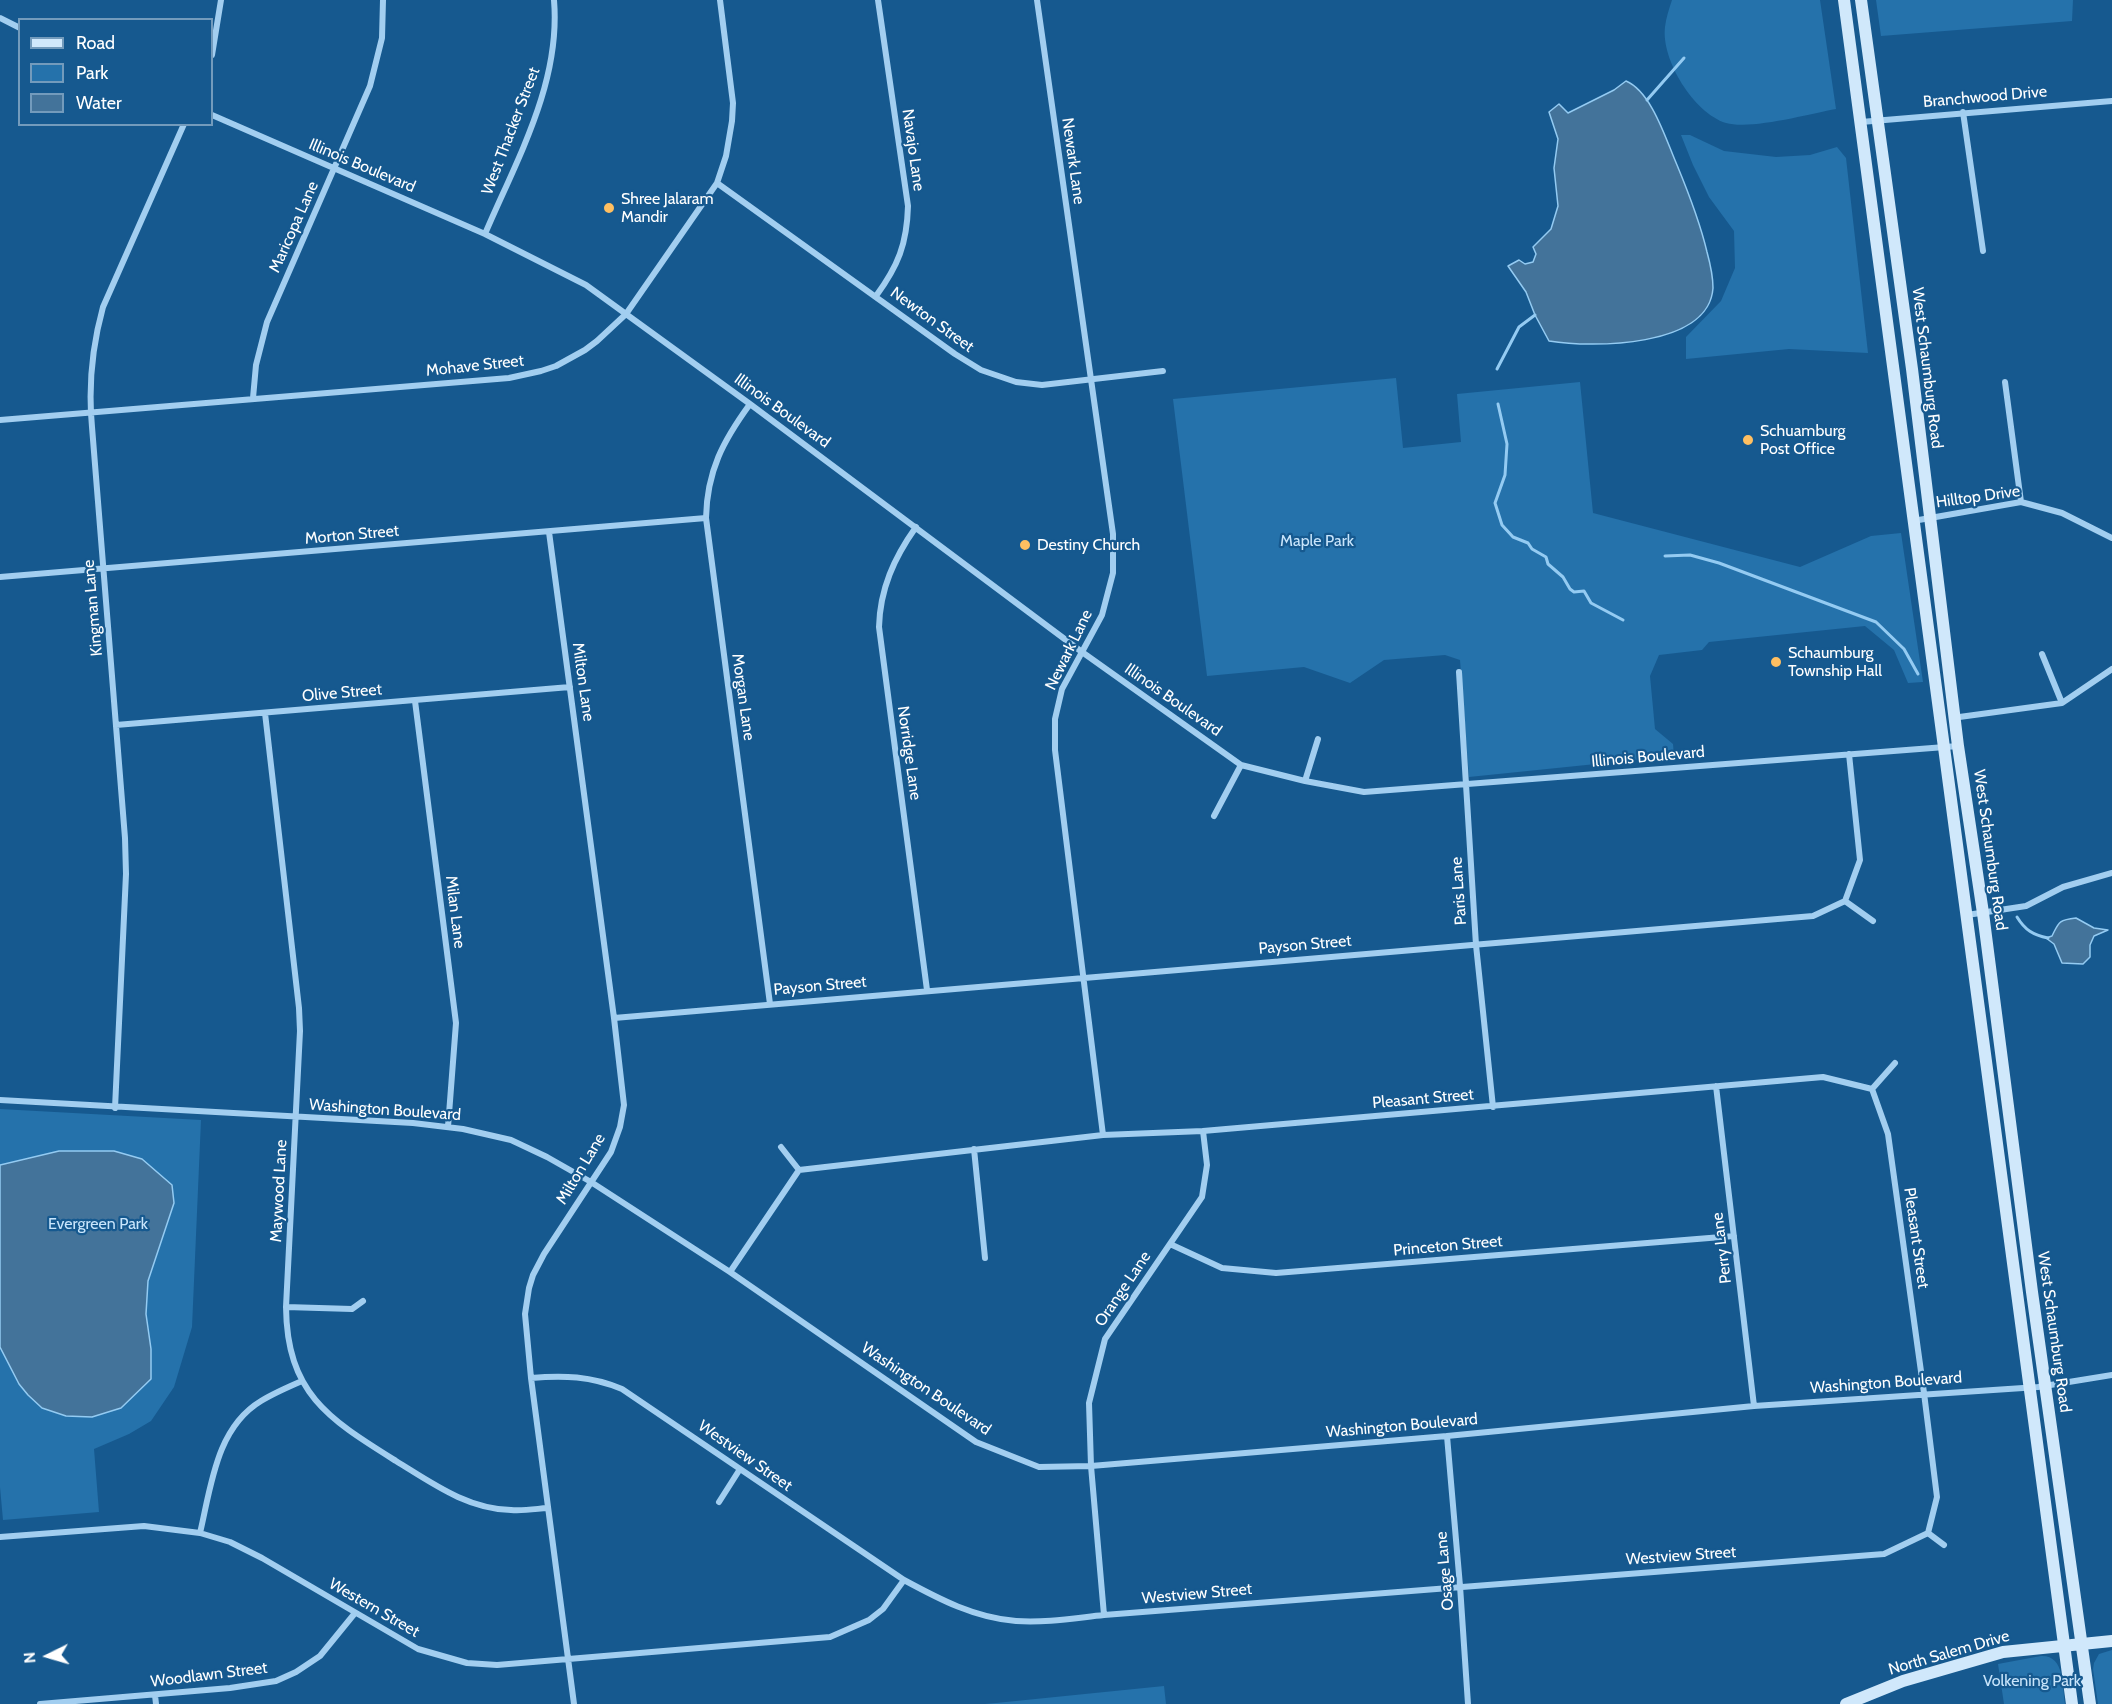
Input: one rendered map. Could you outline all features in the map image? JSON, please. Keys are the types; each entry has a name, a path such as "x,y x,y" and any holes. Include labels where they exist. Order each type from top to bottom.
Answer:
{"main road":[{"name":"West Schaumburg Road","path":"1844,0 1967,915 2037,1386 2082,1643 2090,1704"},
{"name":"West Schaumburg Road","path":"1861,0 1912,369 1958,746 1983,913 2037,1386 2063,1644 2072,1704"},
{"name":"North Salem Drive","path":"1846,1704 1903,1681 2003,1652 2063,1644 2112,1641"}],"street":[{"path":"213,49 221,0"},
{"name":"Maricopa Lane","path":"253,398 256,364 267,322 372,79 382,38 383,0"},
{"name":"West Thacker Street","path":"485,234 546,86 554,43 554,0"},
{"name":"Mohave Street","path":"0,420 488,380 534,373 556,366 585,350 626,314 717,183 726,156 733,103 720,0"},
{"name":"Navajo Lane","path":"876,296 901,254 908,206 878,0"},
{"name":"Newark Lane","path":"1037,0 1113,534 1113,573 1102,615 1062,689 1055,718 1055,750 1102,1135"},
{"path":"0,18 18,27"},
{"name":"Branchwood Drive","path":"1861,122 1963,112 2112,102"},
{"path":"1963,112 1983,251"},
{"name":"Illinois Boulevard","path":"213,114 485,234 566,273 610,301 1082,652 1241,765 1305,781 1364,792 1958,746"},
{"name":"Kingman Lane","path":"115,1108 126,874 90,412 90,373 103,307 183,126"},
{"name":"Newton Street","path":"717,183 955,354 981,370 1016,382 1042,385 1163,371"},
{"path":"2005,382 2022,502"},
{"name":"Morgan Lane","path":"750,404 716,460 708,486 706,518 770,1004"},
{"name":"Hilltop Drive","path":"1913,521 2022,502 2062,513 2112,538"},
{"name":"Morton Street","path":"0,577 706,518"},
{"name":"Norridge Lane","path":"916,527 900,552 888,578 882,599 879,627 927,990"},
{"name":"Milton Lane","path":"549,532 622,1089 622,1119 611,1152 544,1254 529,1288 525,1314 531,1378 574,1704"},
{"path":"2042,654 2062,703"},
{"path":"1940,719 2062,703 2112,669"},
{"name":"Paris Lane","path":"1459,672 1476,945 1493,1107"},
{"name":"Olive Street","path":"116,725 570,687"},
{"name":"Milan Lane","path":"415,700 456,1023 448,1126"},
{"name":"Maywood Lane","path":"265,713 300,1031 286,1307 289,1346 303,1381 321,1408 341,1426 458,1498 500,1509 548,1508"},
{"path":"1305,781 1318,739"},
{"path":"1849,754 1860,860 1845,901 1873,921"},
{"path":"1214,816 1241,765"},
{"path":"1967,915 2026,906 2063,887 2112,873"},
{"name":"Payson Street","path":"614,1018 1805,917 1821,914 1845,901"},
{"path":"1872,1089 1895,1063"},
{"name":"Pleasant Street","path":"799,1170 1102,1135 1203,1131 1823,1077 1872,1089 1888,1134 1924,1393"},
{"name":"Perry Lane","path":"1716,1086 1754,1406"},
{"name":"Washington Boulevard","path":"0,1100 413,1123 448,1126 511,1140 591,1182 730,1272 976,1442 1039,1467 1091,1466 1447,1436 1754,1406 2037,1386 2112,1375"},
{"name":"Orange Lane","path":"1104,1615 1091,1466 1089,1403 1105,1339 1202,1197 1207,1165 1203,1131"},
{"path":"730,1272 799,1170 781,1147"},
{"path":"974,1149 986,1258"},
{"name":"Princeton Street","path":"1170,1244 1222,1268 1276,1273 1734,1236"},
{"path":"286,1307 352,1309 363,1301"},
{"name":"Westview Street","path":"531,1378 588,1377 622,1389 904,1580 946,1602 967,1610 1016,1621 1055,1621 1460,1586 1884,1554 1928,1533"},
{"path":"200,1533 219,1457 231,1431 240,1419 260,1402 303,1381"},
{"path":"1924,1393 1937,1497 1928,1533 1944,1545"},
{"name":"Osage Lane","path":"1447,1436 1468,1704"},
{"path":"719,1502 740,1469"},
{"name":"Western Street","path":"0,1537 144,1526 200,1533 230,1542 262,1557 418,1649 456,1661 497,1665 830,1637 869,1620 883,1609 904,1580"},
{"name":"Woodlawn Street","path":"40,1704 252,1686 286,1677 320,1656 355,1613"},
{"path":"155,1695 156,1704"}],"green space":[{"path":"1672,0 1820,0 1836,109 1780,121 1737,125 1714,117 1702,108 1682,84 1668,55 1665,27"},
{"path":"1876,0 2073,0 2072,21 1881,36"},
{"path":"1681,135 1690,135 1724,151 1776,157 1810,155 1837,147 1846,158 1868,353 1789,349 1686,359 1686,337 1721,301 1735,268 1734,231 1709,197"},
{"name":"Maple Park","path":"1396,378 1403,448 1461,442 1457,394 1580,382 1593,513 1800,567 1871,536 1901,533 1923,682 1908,683 1894,650 1865,626 1709,642 1702,650 1659,655 1650,676 1655,729 1673,744 1674,756 1469,777 1460,660 1445,655 1384,660 1350,683 1304,667 1207,676 1173,399"},
{"name":"Evergreen Park","path":"0,1109 201,1120 192,1327 174,1387 151,1421 129,1434 94,1449 99,1512 3,1520 0,1487"},
{"path":"2112,1650 2112,1704 2098,1704 2094,1663 2099,1654"},
{"name":"Volkening Park","path":"2041,1656 2049,1657 2058,1666 2065,1704 2004,1704 1998,1664"},
{"path":"1164,1686 1166,1704 985,1704 996,1703"}],"water":[{"path":"1626,81 1643,95 1663,130 1698,219 1710,265 1713,288 1707,308 1692,323 1670,333 1645,340 1618,343 1549,341 1526,292 1508,266 1519,260 1525,264 1533,262 1536,254 1533,247 1551,229 1558,206 1554,168 1558,139 1549,112 1559,104 1568,113 1614,90"},
{"path":"2076,918 2094,928 2108,930 2094,936 2090,945 2090,957 2083,964 2062,963 2054,944 2046,938 2052,936 2060,922"},
{"path":"59,1151 114,1151 142,1159 172,1185 174,1203 148,1281 146,1314 151,1349 151,1379 121,1408 92,1417 66,1416 42,1408 19,1384 0,1347 0,1165"}],"waterway":[{"path":"1647,100 1684,58"},
{"path":"1497,369 1519,327 1535,315"},
{"path":"1498,404 1507,444 1505,475 1495,503 1502,525 1513,537 1528,543 1532,549 1546,557 1548,564 1563,577 1570,589 1574,592 1584,591 1591,603 1623,620"},
{"path":"1665,556 1690,555 1719,563 1876,622 1904,649 1918,674"},
{"path":"2017,917 2030,931 2048,938"}],"place":[{"name":"Shree Jalaram Mandir","path":"609,208"},
{"name":"Schuamburg Post Office","path":"1748,440"},
{"name":"Destiny Church","path":"1025,545"},
{"name":"Schaumburg Township Hall","path":"1776,662"}]}
